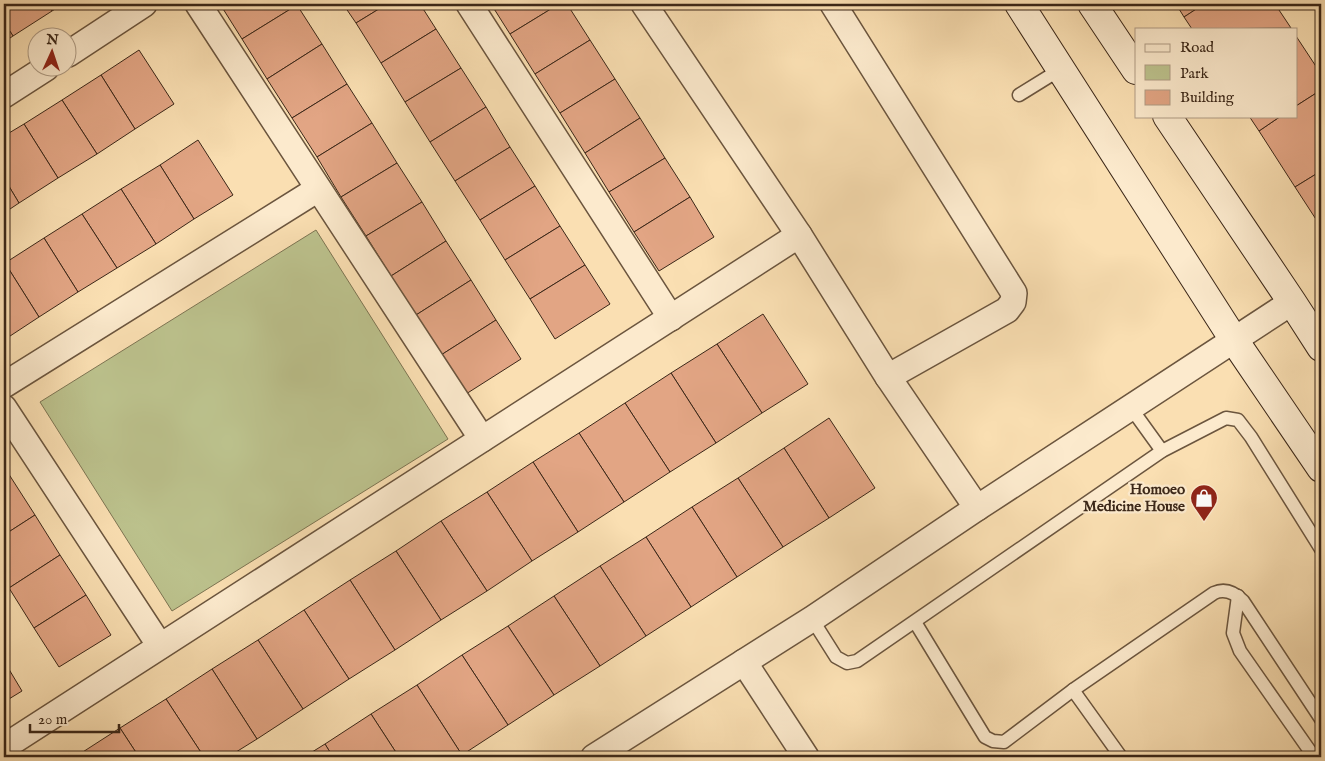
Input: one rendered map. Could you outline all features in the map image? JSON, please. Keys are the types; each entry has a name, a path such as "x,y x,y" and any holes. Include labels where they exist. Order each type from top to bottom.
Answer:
{"street":[{"path":"78,47 144,4"},
{"path":"198,4 482,439"},
{"path":"469,4 671,318"},
{"path":"644,4 799,235 888,377 978,508"},
{"path":"833,4 1014,292 1013,302 1007,310 888,377"},
{"path":"1019,4 1234,340 1321,468"},
{"path":"1092,4 1135,68"},
{"path":"4,95 30,78"},
{"path":"1168,118 1321,347"},
{"path":"4,385 318,189"},
{"path":"4,747 799,235"},
{"path":"594,757 812,618 1292,302"},
{"path":"4,408 160,646"},
{"path":"744,662 806,757"}],"lane":[{"path":"1019,95 1061,69"},
{"path":"1131,408 1162,451"},
{"path":"812,618 836,658 847,664 857,661 1162,451 1226,418 1238,420 1251,437 1321,549"},
{"path":"915,622 985,737 993,741 1004,742 1073,690 1214,593 1220,590 1228,591 1243,601 1321,719"},
{"path":"1238,596 1233,633 1240,651 1312,754"},
{"path":"1073,690 1121,757"}],"green space":[{"path":"316,230 448,439 172,611 40,402"}],"building":[{"path":"4,4 47,4 52,11 13,36 4,22"},
{"path":"47,4 63,4 52,11"},
{"path":"220,4 296,4 297,5 242,39"},
{"path":"343,4 387,4 356,23"},
{"path":"387,4 420,4 436,29 381,63 356,23"},
{"path":"491,4 559,4 510,34"},
{"path":"559,4 567,4 590,40 535,74 510,34"},
{"path":"1176,4 1204,4 1184,17"},
{"path":"1204,4 1275,4 1291,28 1191,28 1184,17"},
{"path":"1314,4 1321,4 1321,13 1320,13"},
{"path":"297,5 322,44 267,79 242,39"},
{"path":"4,22 13,36 4,42"},
{"path":"436,29 461,68 405,102 381,63"},
{"path":"1298,39 1321,74 1321,90 1298,105"},
{"path":"590,40 615,79 560,113 535,74"},
{"path":"322,44 347,84 292,118 267,79"},
{"path":"139,50 174,104 135,129 101,75"},
{"path":"461,68 486,107 430,142 405,102"},
{"path":"101,75 135,129 97,154 62,100"},
{"path":"615,79 640,118 585,153 560,113"},
{"path":"347,84 372,123 317,157 292,118"},
{"path":"1321,90 1321,171 1295,187 1259,131 1278,118 1298,118 1298,105"},
{"path":"62,100 97,154 58,178 24,124"},
{"path":"486,107 510,147 455,181 430,142"},
{"path":"640,118 665,158 609,192 585,153"},
{"path":"1250,118 1278,118 1259,131"},
{"path":"372,123 397,163 341,197 317,157"},
{"path":"24,124 58,178 19,203 4,178 4,136"},
{"path":"198,140 233,195 194,219 160,165"},
{"path":"510,147 535,186 480,220 455,181"},
{"path":"665,158 690,197 634,232 609,192"},
{"path":"397,163 422,202 366,236 341,197"},
{"path":"160,165 194,219 156,244 121,189"},
{"path":"1321,171 1321,227 1295,187"},
{"path":"4,178 19,203 4,213"},
{"path":"535,186 560,226 505,260 480,220"},
{"path":"121,189 156,244 117,268 82,214"},
{"path":"690,197 714,237 659,271 634,232"},
{"path":"422,202 446,241 391,276 366,236"},
{"path":"82,214 117,268 78,292 44,238"},
{"path":"560,226 585,265 530,299 505,260"},
{"path":"44,238 78,292 39,317 5,263"},
{"path":"446,241 471,280 416,315 391,276"},
{"path":"4,263 39,317 4,340"},
{"path":"585,265 610,304 555,339 530,299"},
{"path":"471,280 496,320 441,355 416,315"},
{"path":"763,314 808,384 762,413 717,344"},
{"path":"496,320 521,359 466,394 441,355"},
{"path":"717,344 762,413 716,443 671,373"},
{"path":"671,373 716,443 670,472 625,403"},
{"path":"625,403 670,472 624,502 579,433"},
{"path":"829,418 875,488 829,518 784,448"},
{"path":"579,433 624,502 578,532 533,462"},
{"path":"784,448 829,518 783,547 738,478"},
{"path":"533,462 578,532 532,561 487,492"},
{"path":"4,466 10,476 4,479"},
{"path":"10,476 35,515 4,535 4,479"},
{"path":"738,478 783,547 737,577 692,507"},
{"path":"487,492 532,561 487,591 441,521"},
{"path":"692,507 737,577 691,607 646,537"},
{"path":"35,515 60,555 9,588 4,580 4,535"},
{"path":"441,521 487,591 441,620 396,551"},
{"path":"646,537 691,607 646,636 600,566"},
{"path":"396,551 441,620 395,650 350,580"},
{"path":"60,555 86,595 34,628 9,588"},
{"path":"600,566 646,636 600,666 554,596"},
{"path":"350,580 395,650 349,679 304,610"},
{"path":"86,595 111,635 59,667 34,628"},
{"path":"554,596 600,666 554,695 508,626"},
{"path":"304,610 349,679 303,709 258,640"},
{"path":"508,626 554,695 508,725 462,655"},
{"path":"258,640 303,709 257,739 212,669"},
{"path":"462,655 508,725 462,755 417,685"},
{"path":"4,661 22,691 4,702"},
{"path":"212,669 257,739 228,757 204,757 166,699"},
{"path":"417,685 462,755 458,757 399,757 371,714"},
{"path":"166,699 204,757 139,757 120,728"},
{"path":"371,714 399,757 333,757 325,744"},
{"path":"120,728 139,757 75,757"},
{"path":"325,744 333,757 304,757"}],"place":[{"name":"Homoeo Medicine House","path":"1204,522"}]}
